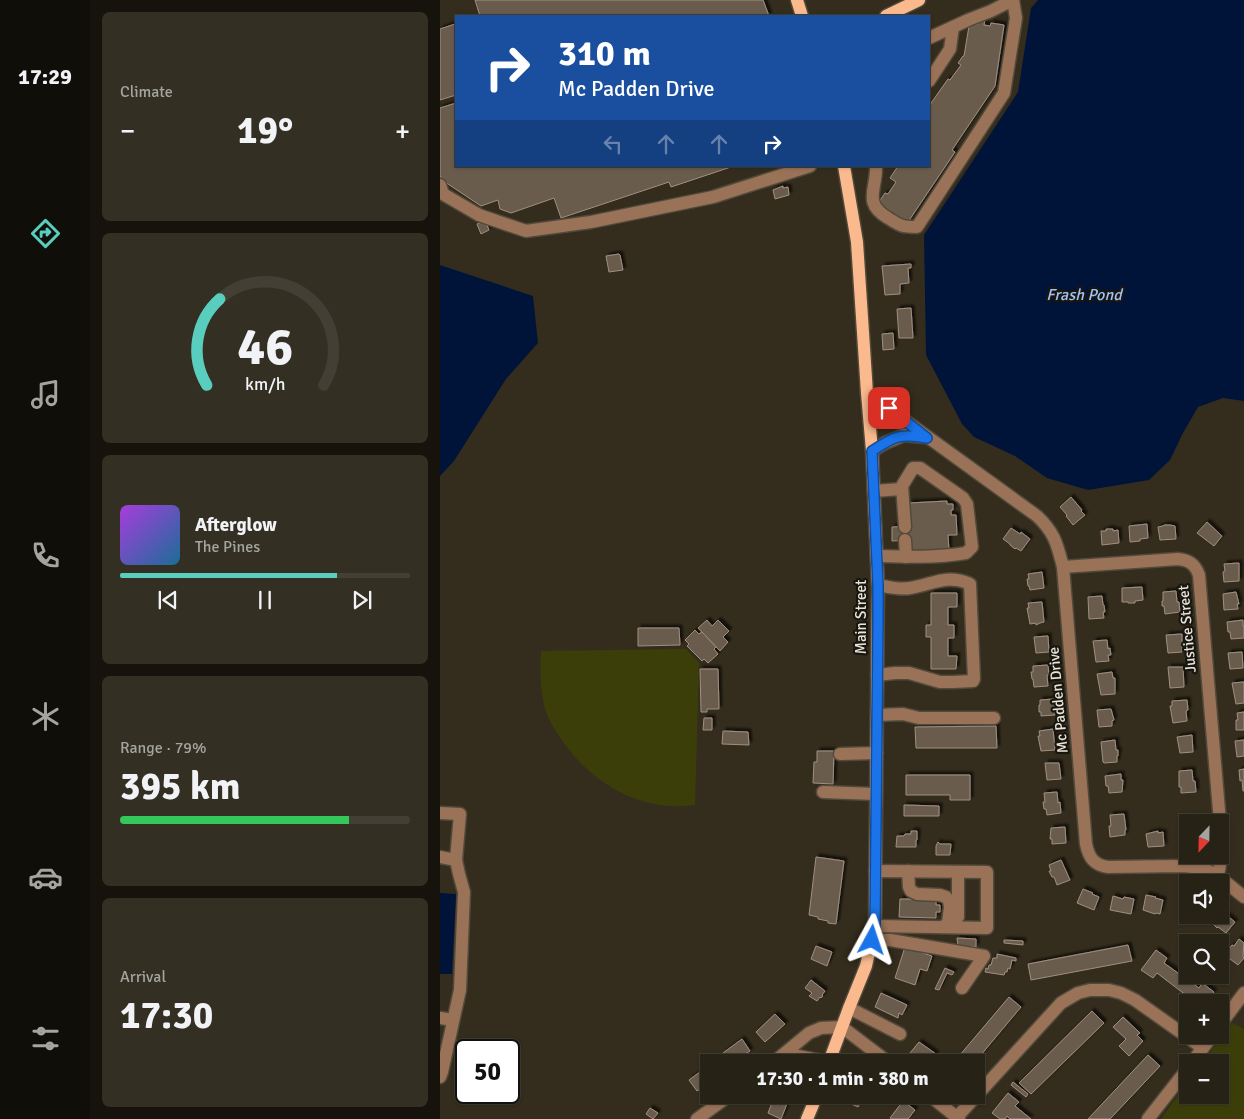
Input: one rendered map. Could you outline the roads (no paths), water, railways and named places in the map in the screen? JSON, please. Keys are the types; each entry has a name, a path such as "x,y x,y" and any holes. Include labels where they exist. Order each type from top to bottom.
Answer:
{"main road":[{"path":"797,0 802,15"},
{"path":"888,15 919,0"},
{"name":"Main Street","path":"832,1054 866,966 875,926 878,585 872,451 857,242 844,167"},
{"path":"807,1119 813,1104"}],"street":[{"path":"877,167 873,189 874,207 878,212 904,227 916,227 1004,93 1016,18 1013,0 930,38"},
{"path":"930,80 950,49 953,27"},
{"path":"440,185 443,194 480,215 526,230 591,222 713,197 807,167"},
{"name":"Mc Padden Drive","path":"867,393 1037,516 1047,526 1056,541 1063,567 1086,844 1089,855 1099,865 1108,867 1182,866 1203,868 1214,874"},
{"path":"872,451 904,435 927,438"},
{"path":"876,556 950,556 966,554 972,547 967,504 964,498 920,468 913,468 902,486 905,527"},
{"path":"874,491 902,489"},
{"path":"905,540 906,557"},
{"name":"Justice Street","path":"1063,567 1178,559 1194,565 1199,575 1219,814"},
{"path":"877,676 909,674 940,682 963,682 973,681 974,679 970,584 942,580 909,588 878,585"},
{"path":"877,715 903,714 919,718 994,718"},
{"path":"840,754 877,753"},
{"path":"823,792 875,794"},
{"path":"440,813 460,814 456,860 464,892 460,990 446,1019 440,1077"},
{"path":"440,857 456,860"},
{"path":"875,871 987,872 987,928 875,926"},
{"path":"908,871 911,891 917,894 940,895 946,897 949,901 948,923 943,927"},
{"path":"958,872 958,927"},
{"name":"Mc Padden Drive","path":"1229,884 1244,896"},
{"path":"872,940 890,940 984,956 962,988"},
{"path":"940,1104 958,1118 1061,1003 1078,993 1090,990 1121,992 1203,1048"},
{"path":"1229,1013 1244,992"},
{"path":"849,1008 900,1034"},
{"path":"784,1054 809,1033 821,1028 842,1027 877,1054"},
{"path":"1198,1054 1206,1044"},
{"path":"1148,1119 1179,1079"},
{"path":"697,1119 718,1104"}],"water":[{"name":"Frash Pond","path":"1038,0 1244,0 1244,401 1223,398 1198,407 1170,460 1149,480 1088,490 1047,478 1015,456 974,437 962,424 926,355 924,235 1018,92 1031,8"},
{"path":"440,265 533,296 538,343 506,379 454,461 440,476"},
{"path":"440,893 456,894 452,974 440,974"}]}
